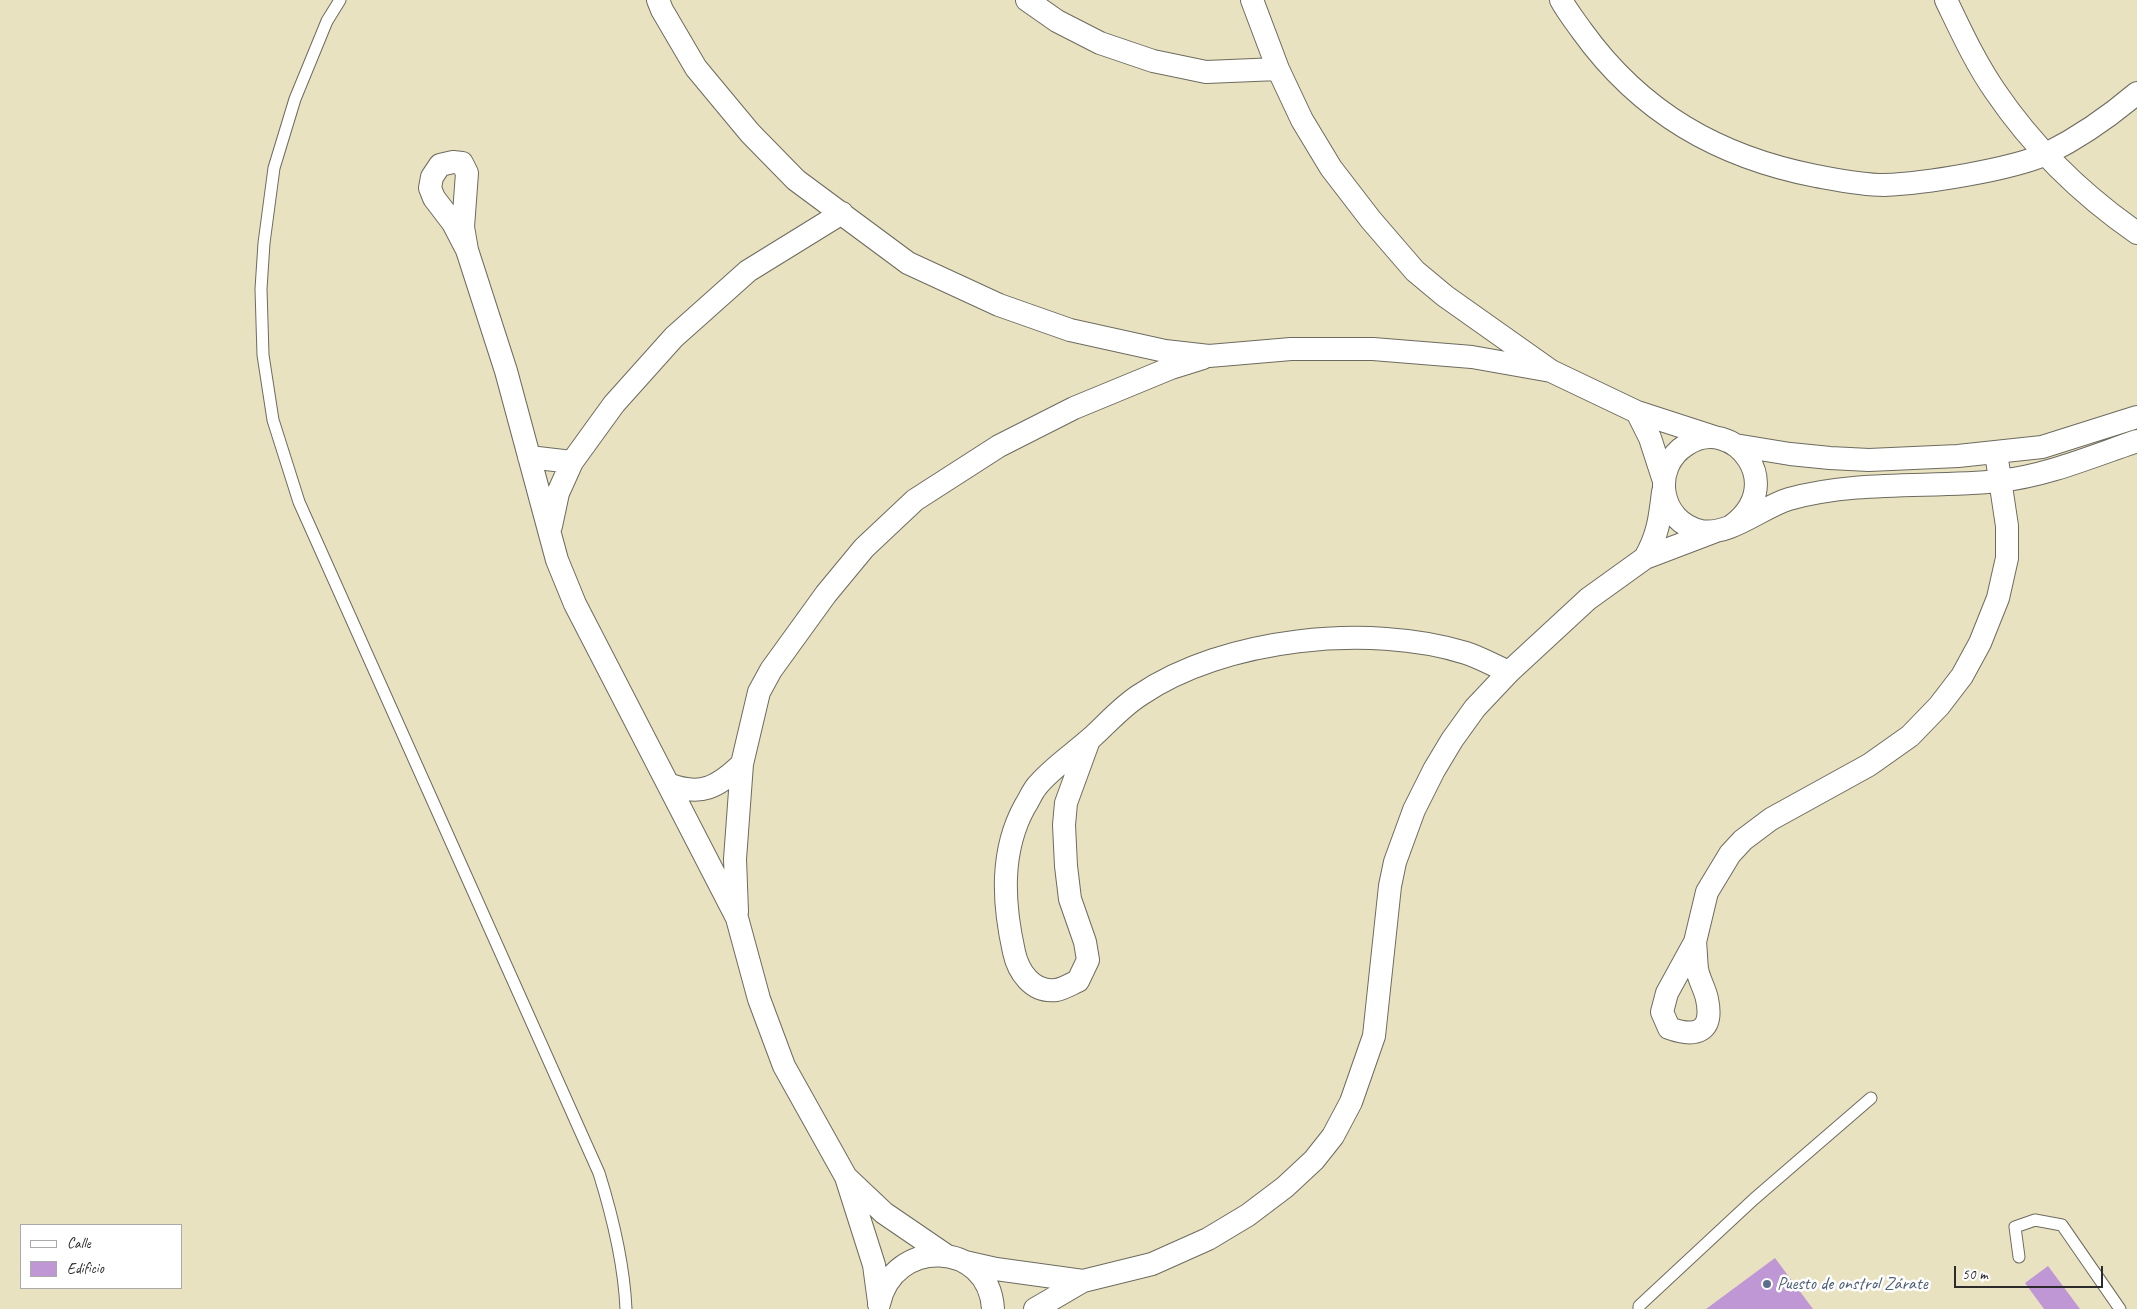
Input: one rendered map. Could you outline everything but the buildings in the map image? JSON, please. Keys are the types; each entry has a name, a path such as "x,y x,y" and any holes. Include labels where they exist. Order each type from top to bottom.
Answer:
{"street":[{"path":"658,0 696,68 750,134 796,180 908,263 999,305 1070,330 1165,351 1209,356 1291,350 1373,349 1472,357 1551,371"},
{"path":"1027,0 1057,21 1100,44 1153,61 1206,72 1278,69"},
{"path":"1252,0 1278,69 1302,120 1331,168 1371,220 1415,271 1445,296 1551,371 1637,412 1725,441 1745,454 1753,466 1756,487 1751,507 1742,518 1723,529 1702,531 1688,526 1676,518 1668,506 1650,438 1637,412"},
{"path":"1561,0 1594,48 1642,98 1683,126 1714,144 1748,159 1784,169 1834,179 1882,185 1926,182 1990,170 2045,154 2116,111 2137,93"},
{"path":"1946,0 1970,50 1995,91 2045,154 2072,183 2101,208 2137,233"},
{"path":"550,531 558,493 572,462 614,404 674,337 748,271 842,213"},
{"path":"467,250 506,371 557,560 575,604 737,918 759,999 784,1066 846,1177 874,1265 879,1306"},
{"path":"1472,357 1484,324"},
{"path":"1136,344 1140,365 1138,381"},
{"path":"737,918 735,859 742,764 760,692 771,670 826,594 864,548 915,500 998,446 1074,408 1138,381 1209,356"},
{"path":"1645,558 1655,540 1660,521 1667,464 1676,452 1687,443 1701,439 1725,441 1790,454 1868,460 1996,453 2042,447 2137,417"},
{"path":"1035,1309 1082,1281 1152,1264 1208,1239 1248,1215 1285,1187 1314,1160 1332,1136 1350,1102 1374,1036 1390,886 1395,862 1411,819 1434,770 1452,740 1476,708 1550,632 1588,599 1645,558 1723,529 1788,500 1826,491 1869,486 2000,481 2040,473 2137,441"},
{"path":"1695,942 1707,892 1730,854 1743,840 1771,819 1869,765 1910,736 1939,706 1962,676 1980,643 1998,598 2007,558 2007,526 1996,453"},
{"path":"529,457 572,462"},
{"path":"1089,740 1066,803 1064,825 1070,899 1085,942 1088,960 1078,981 1055,990 1039,987 1030,982 1017,964 1009,929 1005,874 1010,841 1017,821 1036,787 1058,765 1139,695 1174,675 1226,656 1271,645 1313,640 1394,640 1466,653 1509,672"},
{"path":"668,784 684,790 708,789 726,779 742,764"},
{"path":"846,1177 884,1213 978,1272 987,1285 993,1300 993,1309"},
{"path":"879,1306 884,1286 896,1271 911,1260 929,1255 955,1258 996,1269 1082,1281"}],"lane":[{"path":"340,0 327,21 295,99 274,168 261,289 263,356 273,420 300,502 599,1173 612,1214 625,1284 626,1309"},
{"path":"1639,1309 1639,1306 1754,1198 1871,1098"},
{"path":"2019,1257 2015,1227 2034,1220 2062,1225 2120,1309"}],"place":[{"name":"Puesto de onstrol Zárate","path":"1767,1284"}]}
